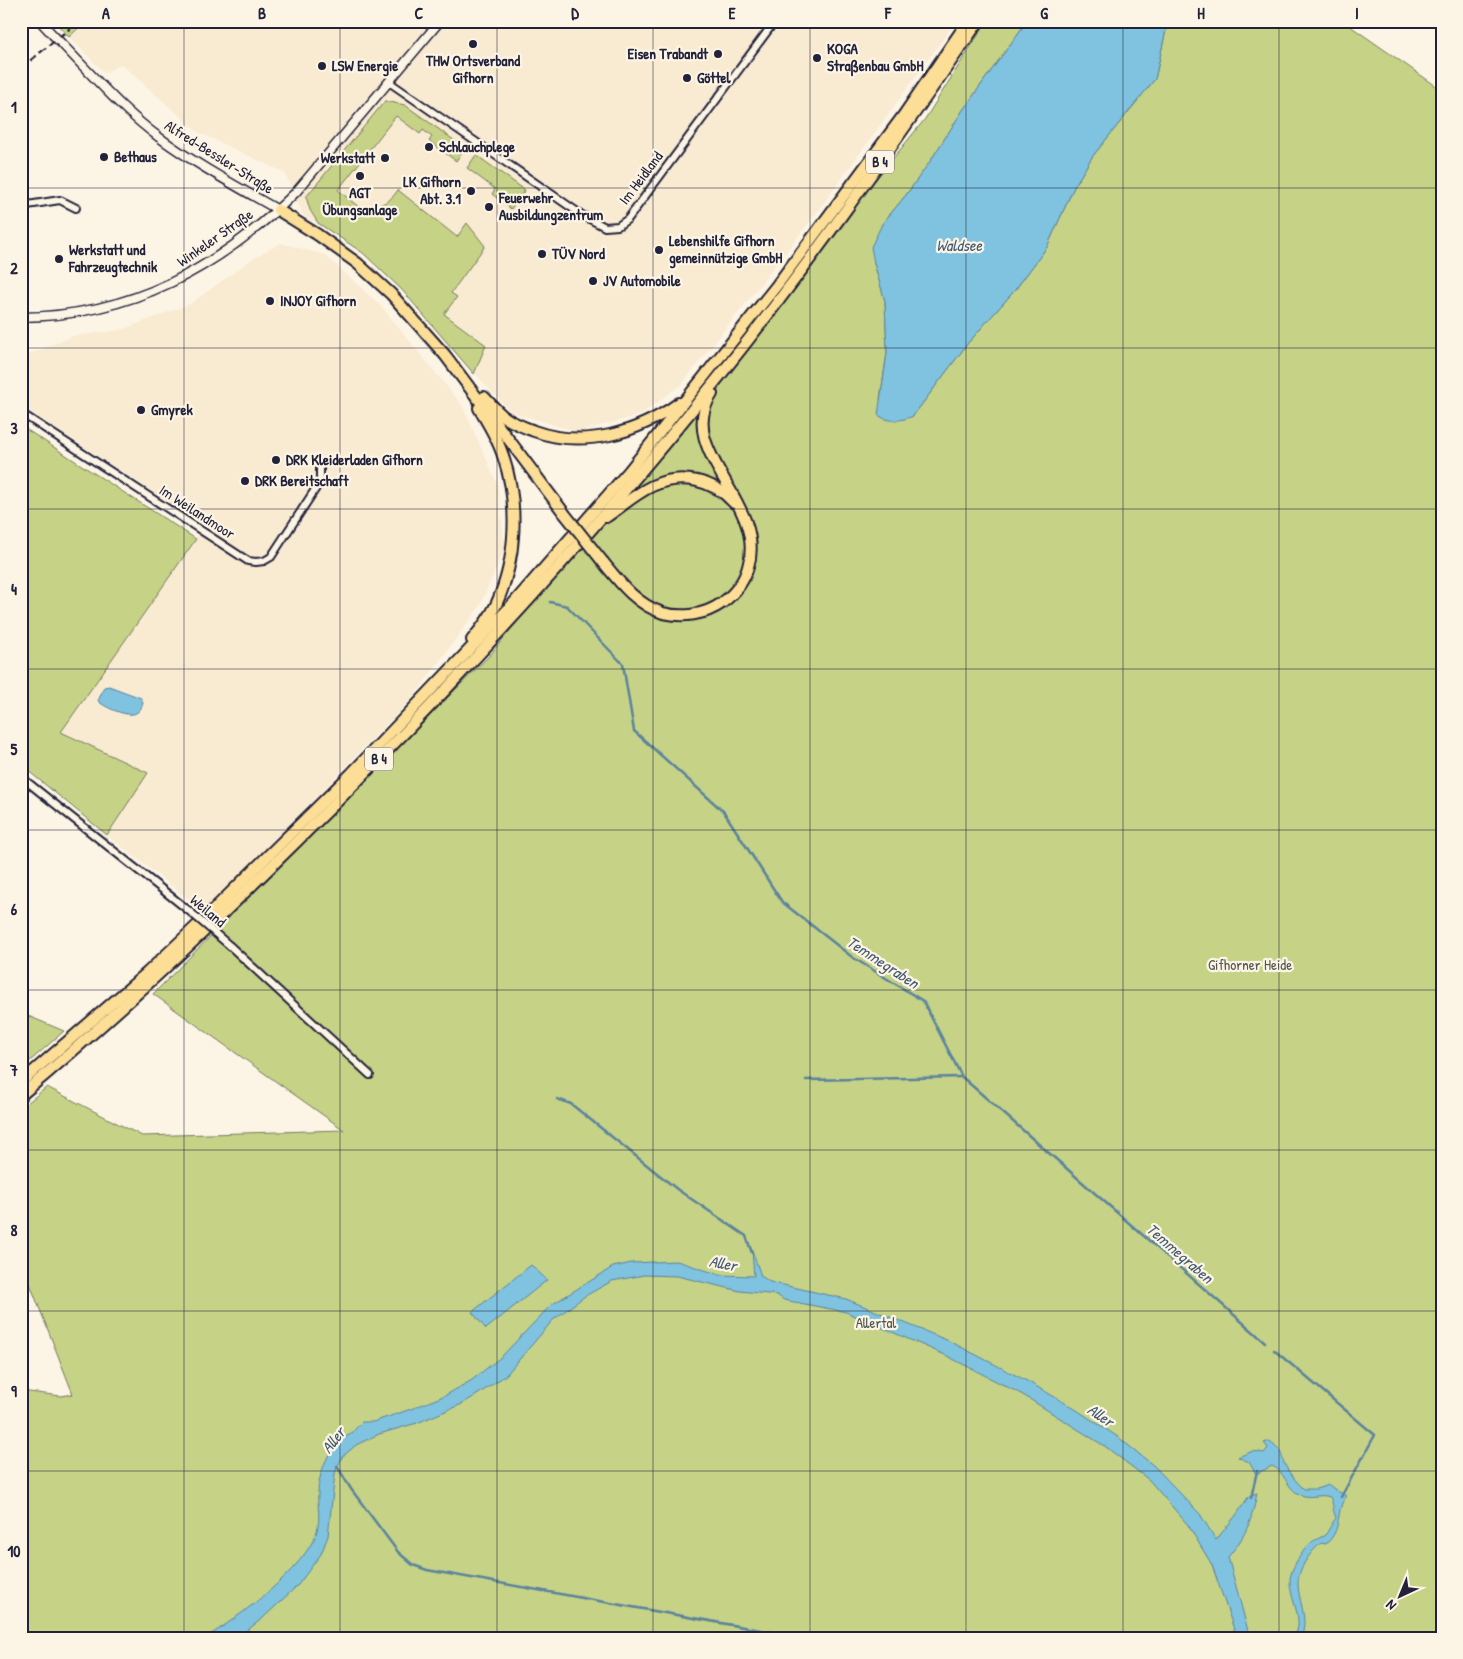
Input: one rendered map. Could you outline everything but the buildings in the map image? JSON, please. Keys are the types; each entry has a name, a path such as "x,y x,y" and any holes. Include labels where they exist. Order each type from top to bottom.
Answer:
{"highway":[{"name":"B 4","path":"21,1082 148,972 204,919 351,774 512,606 629,471 777,285 903,116 968,21"},
{"name":"B 4","path":"21,1095 148,984 212,925 358,781 518,612 596,524 722,373 873,172 978,21"},
{"path":"278,210 318,235 357,263 391,294 419,324 462,377 564,513 627,590 650,608 676,615 703,612 719,605 732,594 746,573 751,557 751,540 744,515 710,454 702,431 703,410 706,402 717,387 722,373"},
{"path":"462,377 504,417 522,426 560,437 579,439 599,437 634,428 661,416 690,395"},
{"path":"444,678 482,627 495,606 506,582 512,553 514,530 510,482 503,456 494,435 462,377"},
{"path":"596,524 652,486 667,481 683,479 701,481 717,489 729,498 744,515"}],"street":[{"name":"Alfred-Bessler-Straße","path":"40,21 117,101 158,137 189,158 278,210"},
{"path":"278,210 296,192 440,21"},
{"name":"Im Heidland","path":"390,82 582,215 605,227 618,226 628,218 775,21"},
{"path":"21,206 60,200 76,208"},
{"name":"Winkeler Straße","path":"21,318 66,315 90,311 113,306 164,287 204,266 278,210"},
{"name":"Im Weilandmoor","path":"21,413 248,560 256,562 264,561 271,557 320,482 320,464"},
{"name":"Weiland","path":"21,777 188,910 230,946 370,1075"}],"shaded area":[{"path":"87,21 956,21 812,219 682,384 640,415 578,432 511,412 452,349 402,290 363,253 303,215 285,173 198,132 121,64 105,73 69,37"},
{"path":"281,243 325,255 381,306 462,405 497,483 505,547 480,606 414,696 205,912 32,773 205,526 21,406 21,358 73,336 121,330 190,304 252,259"}],"green space":[{"path":"54,21 86,21 69,37"},
{"path":"987,21 1027,21 963,110 929,163 882,224 874,263 885,301 887,353 880,399 913,416 968,343 1015,290 1047,247 1074,187 1092,157 1155,79 1168,21 1343,21 1442,90 1442,1638 21,1638 21,1391 61,1396 73,1394 21,1261 21,1108 47,1087 142,1136 344,1130 153,994 490,655 925,119"},
{"path":"385,101 405,105 465,148 456,161 429,141 432,137 423,130 420,134 396,116 338,190 360,208 386,202 398,190 457,237 467,223 485,246 451,293 457,297 444,314 486,345 474,374 402,290 363,253 318,223 310,210 306,197"},
{"path":"476,155 525,190 511,209 492,194 495,189 467,168"},
{"path":"21,426 196,539 61,732 148,773 107,835 21,765"},
{"path":"21,1013 64,1031 21,1069"}],"water":[{"name":"Waldsee","path":"1027,21 1168,21 1155,79 1092,157 1074,187 1047,247 1015,290 968,343 913,416 900,420 882,418 878,415 887,353 885,301 871,247 882,224 929,163 963,110"},
{"path":"109,686 141,698 143,703 140,710 136,713 128,714 111,709 98,701 104,687"},
{"path":"752,1250 761,1276 770,1282 846,1299 949,1341 1027,1381 1072,1407 1118,1437 1154,1466 1200,1514 1216,1540 1249,1496 1257,1493 1247,1527 1228,1557 1250,1638 1237,1638 1212,1565 1188,1525 1149,1480 1106,1447 1023,1395 945,1355 846,1312 784,1300 777,1295 740,1291 677,1276 644,1275 612,1281 585,1296 553,1320 506,1375 462,1404 417,1423 379,1434 356,1445 342,1457 335,1473 328,1536 321,1554 298,1585 263,1618 237,1638 205,1638 252,1605 300,1561 317,1531 319,1521 318,1487 329,1454 339,1440 352,1433 362,1422 373,1422 411,1409 446,1395 472,1380 501,1357 551,1305 613,1267 631,1263 677,1261 720,1275 754,1276"},
{"path":"531,1265 547,1280 486,1329 472,1312"},
{"path":"1270,1441 1280,1451 1286,1467 1304,1489 1316,1489 1329,1485 1347,1496 1343,1501 1332,1538 1326,1544 1321,1543 1313,1551 1305,1561 1300,1572 1298,1590 1304,1625 1300,1638 1293,1638 1297,1631 1298,1623 1291,1590 1291,1574 1306,1548 1326,1534 1336,1518 1330,1497 1303,1496 1291,1488 1276,1468 1272,1466 1256,1474 1249,1462 1238,1457 1253,1451 1264,1453 1268,1448 1264,1443"}],"waterway":[{"name":"Temmegraben","path":"550,602 567,606 623,664 634,731 724,812 782,902 852,957 923,1001 962,1077 1265,1342"},
{"path":"806,1080 962,1077"},
{"path":"557,1099 571,1104 678,1190 746,1236 752,1253"},
{"name":"Temmegraben","path":"1274,1350 1375,1435 1341,1497"},
{"path":"337,1466 351,1489 398,1552 413,1565 427,1570 804,1638"},
{"path":"1251,1498 1257,1471"}],"railway":[{"path":"21,68 79,21"}],"place":[{"name":"THW Ortsverband Gifhorn","path":"473,44"},
{"name":"Eisen Trabandt","path":"718,54"},
{"name":"KOGA Straßenbau GmbH","path":"817,58"},
{"name":"LSW Energie","path":"322,66"},
{"name":"Göttel","path":"687,78"},
{"name":"Schlauchplege","path":"429,147"},
{"name":"Bethaus","path":"104,157"},
{"name":"Werkstatt","path":"385,158"},
{"name":"AGT Übungsanlage","path":"360,176"},
{"name":"LK Gifhorn Abt. 3.1","path":"471,191"},
{"name":"Feuerwehr Ausbildungzentrum","path":"489,207"},
{"name":"Lebenshilfe Gifhorn gemeinnützige GmbH","path":"659,250"},
{"name":"TÜV Nord","path":"542,254"},
{"name":"Werkstatt und Fahrzeugtechnik","path":"59,259"},
{"name":"JV Automobile","path":"593,281"},
{"name":"INJOY Gifhorn","path":"270,301"},
{"name":"Gmyrek","path":"141,410"},
{"name":"DRK Kleiderladen Gifhorn","path":"276,460"},
{"name":"DRK Bereitschaft","path":"245,481"}],"park label":[{"name":"Gifhorner Heide","path":"1250,965"},
{"name":"Allertal","path":"876,1323"}],"water label":[{"name":"Aller","path":"723,1263"},
{"name":"Aller","path":"1101,1415"},
{"name":"Aller","path":"333,1440"}]}
